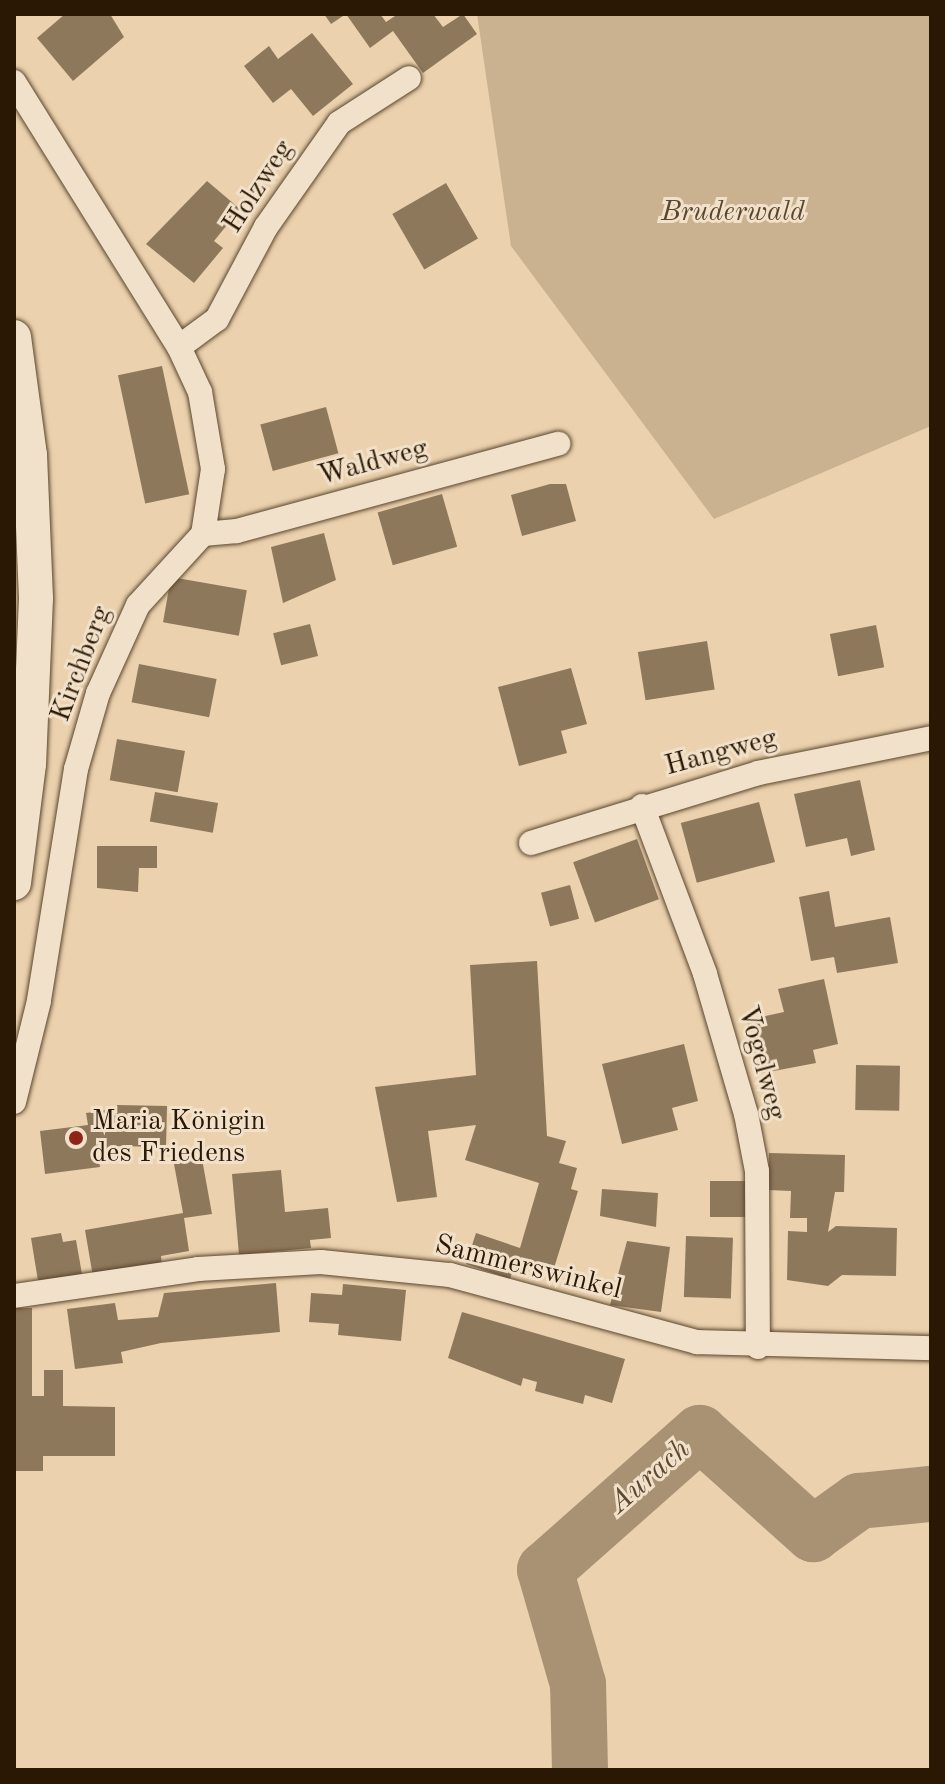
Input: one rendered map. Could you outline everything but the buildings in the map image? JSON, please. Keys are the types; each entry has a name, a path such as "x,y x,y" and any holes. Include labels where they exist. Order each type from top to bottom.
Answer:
{"main road":[{"path":"14,337 30,455 36,598 29,764 14,883"}],"street":[{"name":"Holzweg","path":"179,347 217,319 266,227 339,123 409,78"},
{"name":"Kirchberg","path":"14,82 179,347 209,430 212,504 203,534 138,605 98,693 76,769 39,1001 14,1102"},
{"name":"Waldweg","path":"203,534 237,531 558,444"},
{"name":"Hangweg","path":"531,843 642,806 787,766 931,738"},
{"name":"Vogelweg","path":"642,806 705,974 746,1114 757,1171 758,1347"},
{"name":"Sammerswinkel","path":"14,1296 198,1269 321,1262 450,1275 697,1342 758,1347 931,1348"}],"green space":[{"name":"Bruderwald","path":"477,14 931,14 931,426 714,519 511,246"}],"waterway":[{"name":"Aurach","path":"580,1770 578,1684 545,1570 700,1433 813,1534 859,1501 931,1494"}],"place":[{"name":"Maria Königin des Friedens","path":"76,1138"}]}
